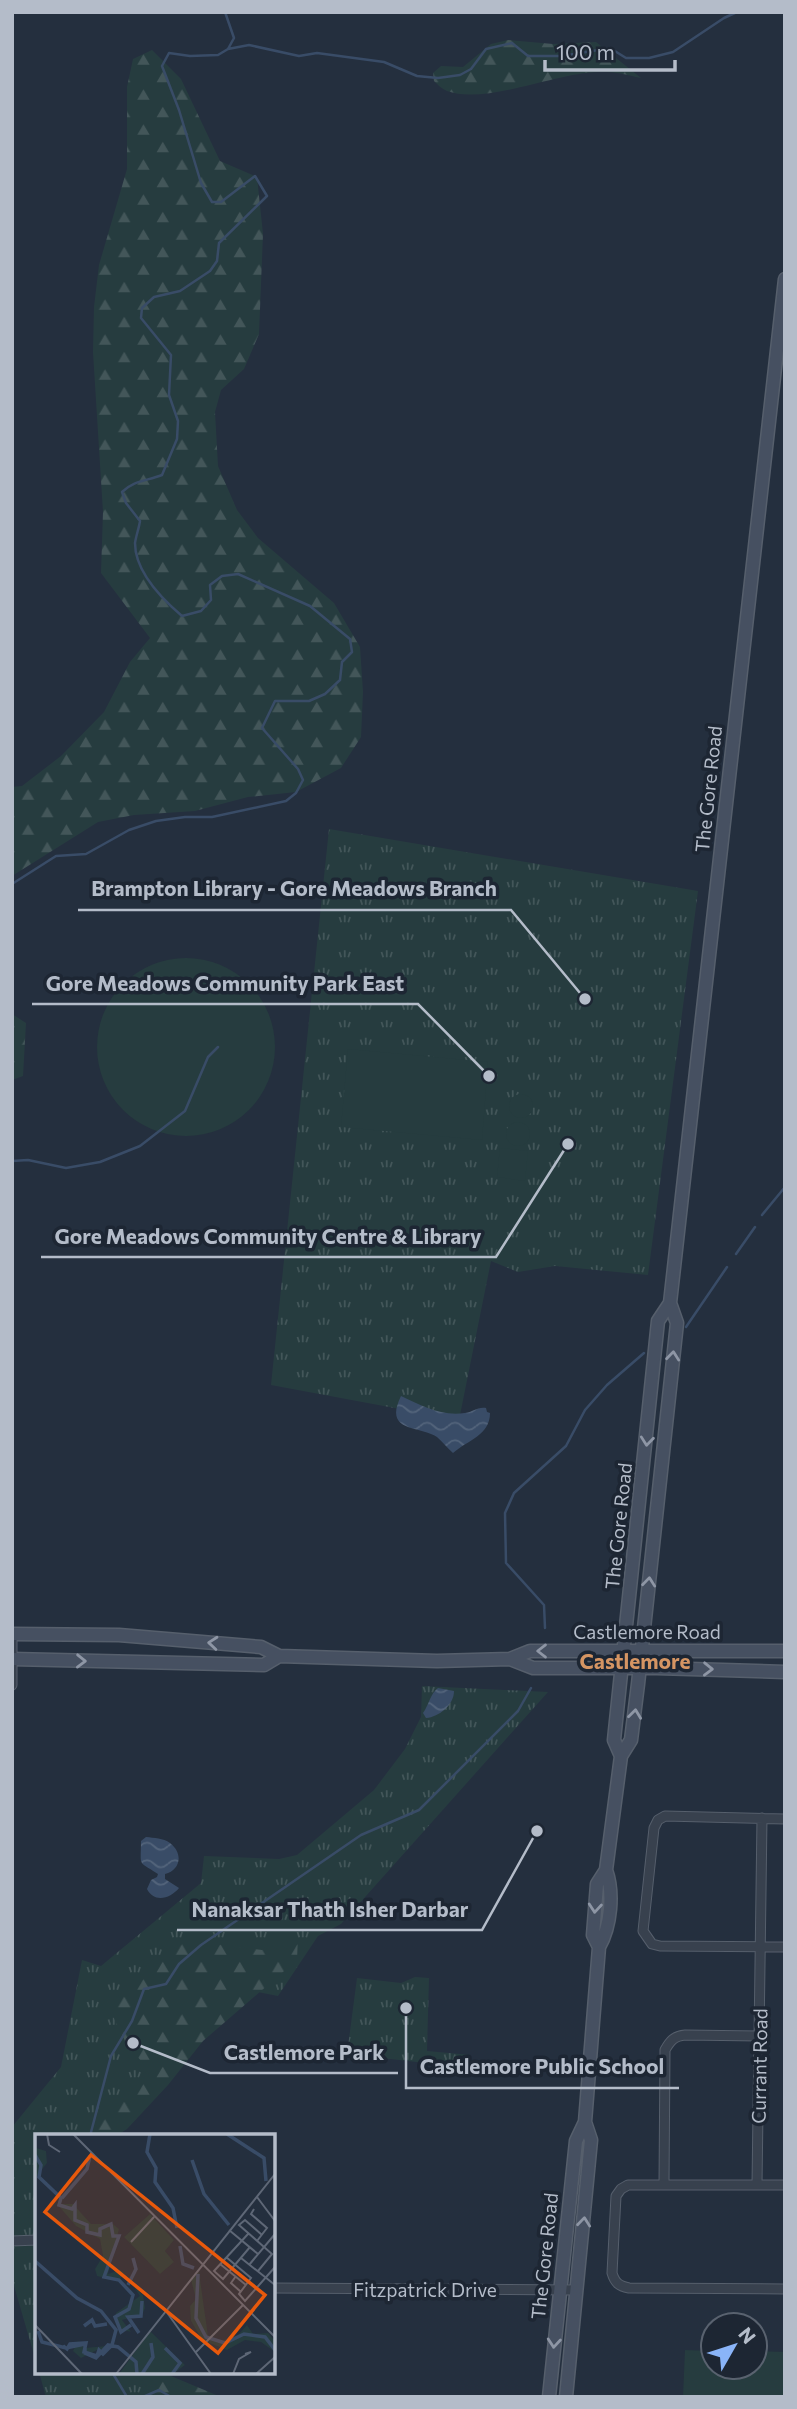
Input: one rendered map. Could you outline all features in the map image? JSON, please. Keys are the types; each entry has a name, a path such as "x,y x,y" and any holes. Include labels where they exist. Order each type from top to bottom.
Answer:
{"main road":[{"name":"The Gore Road","path":"621,1756 614,1740 652,1384 659,1321 670,1303 785,279"},
{"name":"The Gore Road","path":"549,2397 576,2141 585,2122 599,1947 606,1934 611,1884 606,1870 621,1756 631,1740 642,1650 677,1323 670,1303"},
{"path":"652,1384 670,1385"},
{"name":"Castlemore Road","path":"12,1634 119,1635 261,1647 279,1656 418,1660 510,1658 530,1651 785,1650"},
{"name":"Castlemore Road","path":"12,1659 264,1665 279,1656"},
{"name":"Castlemore Road","path":"510,1658 533,1668 785,1672"},
{"name":"The Gore Road","path":"566,2397 591,2140 585,2122"}],"street":[{"path":"12,1634 12,1685"},
{"path":"785,1819 665,1816 658,1820 654,1828 643,1931 652,1944 660,1946 785,1947"},
{"name":"Currant Road","path":"757,2185 761,1818"},
{"path":"664,2184 666,2050 670,2041 685,2035 759,2036"},
{"path":"785,2185 628,2185 616,2196 612,2273 615,2282 621,2287 635,2289 785,2289"},
{"path":"12,2241 35,2241"},
{"name":"Fitzpatrick Drive","path":"275,2288 576,2290"}],"green space":[{"path":"508,40 553,44 596,42 641,78 598,72 481,94 447,91 434,81 433,73 441,66 463,67 491,44"},
{"path":"152,50 181,79 220,161 257,177 263,234 259,334 244,369 221,390 215,412 218,466 237,510 258,538 334,603 360,647 363,692 361,737 341,768 296,792 248,797 195,811 134,815 98,822 12,876 12,787 22,786 61,756 104,712 130,662 150,638 101,573 103,512 93,352 99,265 127,169 127,87 133,59"},
{"path":"329,829 698,891 648,1275 555,1266 518,1272 491,1261 459,1420 271,1385"},
{"path":"186,958 220,965 249,984 268,1013 275,1047 268,1081 249,1110 220,1129 186,1136 152,1129 123,1110 104,1081 97,1047 104,1013 123,984 152,965"},
{"path":"12,1014 26,1023 23,1076 12,1080"},
{"path":"348,1049 488,1062 482,1140 341,1127"},
{"path":"521,1094 529,1098 533,1106 529,1114 521,1118 513,1114 509,1106 513,1098"},
{"path":"518,1122 526,1126 530,1134 526,1142 518,1146 510,1142 506,1134 510,1126"},
{"path":"500,1148 528,1151 525,1181 497,1177"},
{"path":"422,1686 548,1692 341,1924 318,1936 278,1996 253,1991 222,2019 117,2134 35,2134 35,2358 12,2279 12,2127 61,2067 82,1960 101,1966 201,1883 204,1856 279,1859 297,1855 374,1790 405,1749 421,1717"},
{"path":"298,1936 297,1960 203,2041 168,2085 127,2129 119,2134 89,2134 97,2115 128,2090 147,2068 126,2043 108,2006 145,1967 185,1940 262,1950"},
{"path":"415,1977 429,1978 427,2051 471,2055 469,2068 347,2054 357,1978 401,1983"},
{"path":"685,2350 699,2350 699,2381 769,2381 769,2351 785,2352 785,2397 683,2397"},
{"path":"40,2374 163,2374 209,2397 46,2397"},
{"path":"150,2374 171,2376 221,2397 152,2397 142,2377"}],"water":[{"path":"401,1396 448,1413 465,1413 486,1408 490,1413 489,1421 482,1432 453,1453 437,1437 400,1422 396,1416"},
{"path":"438,1688 454,1691 451,1701 441,1713 426,1718 423,1713"},
{"path":"146,1837 167,1841 179,1857 174,1869 165,1874 165,1879 179,1888 167,1897 158,1898 147,1889 158,1874 142,1862 141,1841"}],"waterway":[{"path":"225,12 234,38 228,49"},
{"path":"12,884 56,856 86,854 129,830 156,821 212,817 286,801 296,793 303,780 298,769 262,728 275,701 309,701 325,694 340,680 342,662 352,652 350,639 310,606 238,574 222,576 210,585 211,600 201,611 182,616 151,584 136,553 135,543 140,521 126,503 122,492 136,483 162,475 177,439 178,421 169,395 171,355 141,318 142,308 154,297 180,291 210,271 217,261 219,243 267,196 255,176 221,202 212,202 201,183 179,110 162,66 169,53 190,56 218,55 228,49 249,45 299,56 317,53 384,62 417,76 438,78 460,75 471,69 486,49 512,43 528,56 562,56 610,48 626,58 649,58 673,52 737,12"},
{"path":"12,1161 28,1160 66,1168 100,1162 140,1146 185,1111 208,1057 218,1047"},
{"path":"762,1215 785,1187"},
{"path":"736,1254 755,1227"},
{"path":"686,1327 727,1267"},
{"path":"545,1628 544,1605 506,1563 505,1513 514,1493 566,1446 585,1410 607,1385 644,1353"},
{"path":"91,2134 111,2056 132,2021 144,1989 166,1984 179,1964 201,1945 361,1835 419,1810 518,1711 531,1688"},
{"path":"113,2374 127,2397"},
{"path":"143,2397 159,2390 171,2397"}],"place":[{"name":"Brampton Library - Gore Meadows Branch","path":"585,999"},
{"name":"Gore Meadows Community Park East","path":"489,1076"},
{"name":"Gore Meadows Community Centre & Library","path":"568,1144"},
{"name":"Nanaksar Thath Isher Darbar","path":"537,1831"},
{"name":"Castlemore Public School","path":"406,2008"},
{"name":"Castlemore Park","path":"133,2043"}],"district":[{"name":"Castlemore","path":"635,1660"}]}
